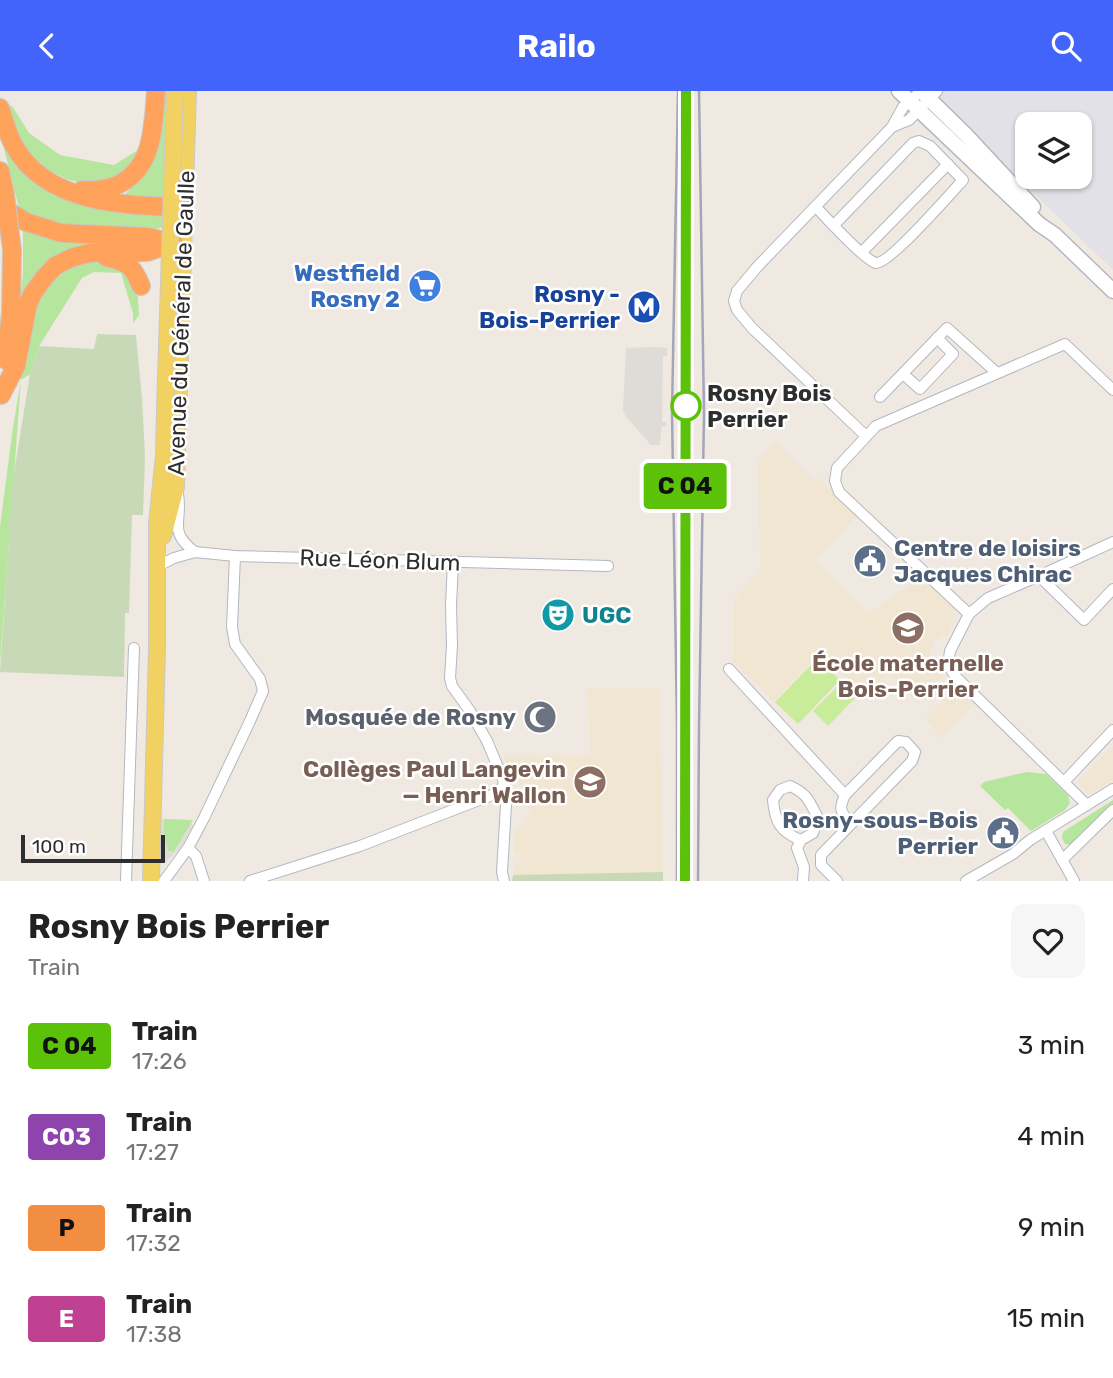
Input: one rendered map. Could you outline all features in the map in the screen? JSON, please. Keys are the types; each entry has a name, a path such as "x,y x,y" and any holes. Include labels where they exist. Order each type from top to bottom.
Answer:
{"highway":[{"path":"65,189 107,189 134,175 143,163 148,148 156,91"},
{"path":"0,108 14,145 30,166 52,183 88,197 118,204 184,208"},
{"path":"0,171 2,200 12,250 11,311 1,400"},
{"path":"2,200 26,222 61,233 148,237 179,244"},
{"path":"1,400 16,366 28,304 33,293 55,266 89,253 147,252 179,244"},
{"path":"89,253 128,264 141,286"}],"main road":[{"name":"Avenue du Général de Gaulle","path":"151,881 157,524 164,455 175,91"},
{"name":"Avenue du Général de Gaulle","path":"157,559 176,487 179,244 184,208 188,91"},
{"path":"927,93 1007,177 1055,235 1113,291"},
{"path":"908,101 1039,224 1055,235"}],"street":[{"path":"866,436 752,328 737,310 734,301 737,291 757,267 892,127 908,101 927,93"},
{"path":"816,207 834,225 869,259 877,263 884,261 906,241 963,180 925,143 919,141 834,225"},
{"path":"862,252 948,164"},
{"path":"880,397 947,328 997,373"},
{"path":"903,374 920,389 953,354 937,338"},
{"path":"969,614 839,492 835,481 837,468 876,426 1065,344 1113,390"},
{"path":"176,487 179,503 177,529 186,545 195,552"},
{"path":"1087,804 955,676 948,665 950,651 969,614 988,598 1113,542"},
{"name":"Rue Léon Blum","path":"157,559 195,552 235,556 608,566"},
{"path":"164,881 188,848 262,691 260,679 235,644 232,627 235,556"},
{"path":"453,563 450,678 459,698 470,711 487,741 505,786 504,881"},
{"path":"1039,576 1084,620 1113,589"},
{"path":"126,881 134,647"},
{"path":"729,669 845,795"},
{"path":"1064,782 1113,730"},
{"path":"837,881 821,865 821,855 912,761 915,752 906,742 898,741 845,795 841,813 851,824"},
{"path":"250,881 360,846 492,795 505,786"},
{"path":"801,839 790,836 782,829 774,815 773,800 780,790 790,786 801,791 818,818 813,832 801,839 797,848 811,881"},
{"path":"966,881 1113,789"},
{"path":"1062,860 1113,810"},
{"path":"1046,831 1074,881"},
{"path":"188,848 196,856 204,881"},
{"path":"803,881 804,866"}],"shaded area":[{"path":"928,91 1113,91 1113,270 1029,189 1092,189 1092,112 1015,112 1015,175"},
{"path":"626,348 667,348 667,356 663,356 662,422 666,422 666,426 662,426 660,445 651,445 623,410"},
{"path":"775,442 814,481 818,478 857,516 814,561 869,614 921,576 953,609 948,636 941,635 939,640 935,638 928,659 940,663 938,670 944,675 931,688 925,683 911,697 887,674 865,696 820,652 774,701 733,661 733,600 760,571 758,461"},
{"path":"956,687 973,704 941,738 926,719"},
{"name":"Collèges Paul Langevin — Henri Wallon","path":"587,688 659,688 663,872 513,875 513,866 522,859 522,854 514,854 515,832 525,823 523,821 532,811 523,803 530,794 511,775 503,755 591,756"},
{"path":"1113,746 1113,781 1088,793 1079,781"},
{"path":"164,818 163,828 168,851 175,852 191,823 193,826 180,848 165,863 161,862 160,856 161,820"}],"green space":[{"path":"161,91 168,91 163,199 123,196 142,178 153,161"},
{"path":"12,106 29,133 60,155 114,165 141,148 124,174 93,185 69,180 50,171 30,154 17,133 7,107"},
{"path":"0,133 39,182 163,213 163,227 151,231 65,226 20,212"},
{"path":"23,228 56,239 91,244 78,248 19,311 23,273"},
{"path":"79,263 124,265 137,285 139,315 133,323 133,313 121,273 94,272 82,278 39,346 30,374 21,380 18,371 41,291 53,278"},
{"path":"97,334 136,335 142,398 145,457 143,515 132,515 129,613 125,613 124,677 0,672 13,479 30,374 39,346 94,349"},
{"path":"21,380 0,663 0,527"},
{"path":"818,658 840,680 798,724 775,702"},
{"path":"842,682 857,696 828,726 813,711"},
{"path":"1027,772 1046,774 1068,795 1070,803 1065,810 1031,831 980,786 984,782"},
{"path":"1113,800 1113,806 1075,846 1065,844 1063,832"},
{"path":"164,819 193,820 174,852 167,851"},
{"path":"663,872 663,881 512,881 513,875"}],"railway":[{"path":"677,881 672,412 678,91"},
{"path":"698,881 704,414 699,91"},
{"path":"685,629 686,220"}],"train":[{"path":"685,881 686,91"}],"place":[{"name":"Westfield Rosny 2","path":"425,286"},
{"name":"Rosny - Bois-Perrier","path":"644,307"},
{"name":"Rosny Bois Perrier","path":"686,406"},
{"name":"Centre de loisirs Jacques Chirac","path":"870,561"},
{"name":"UGC","path":"558,615"},
{"name":"École maternelle Bois-Perrier","path":"908,628"},
{"name":"Mosquée de Rosny","path":"540,717"},
{"name":"Collèges Paul Langevin — Henri Wallon","path":"590,782"},
{"name":"Rosny-sous-Bois Perrier","path":"1003,833"}]}
